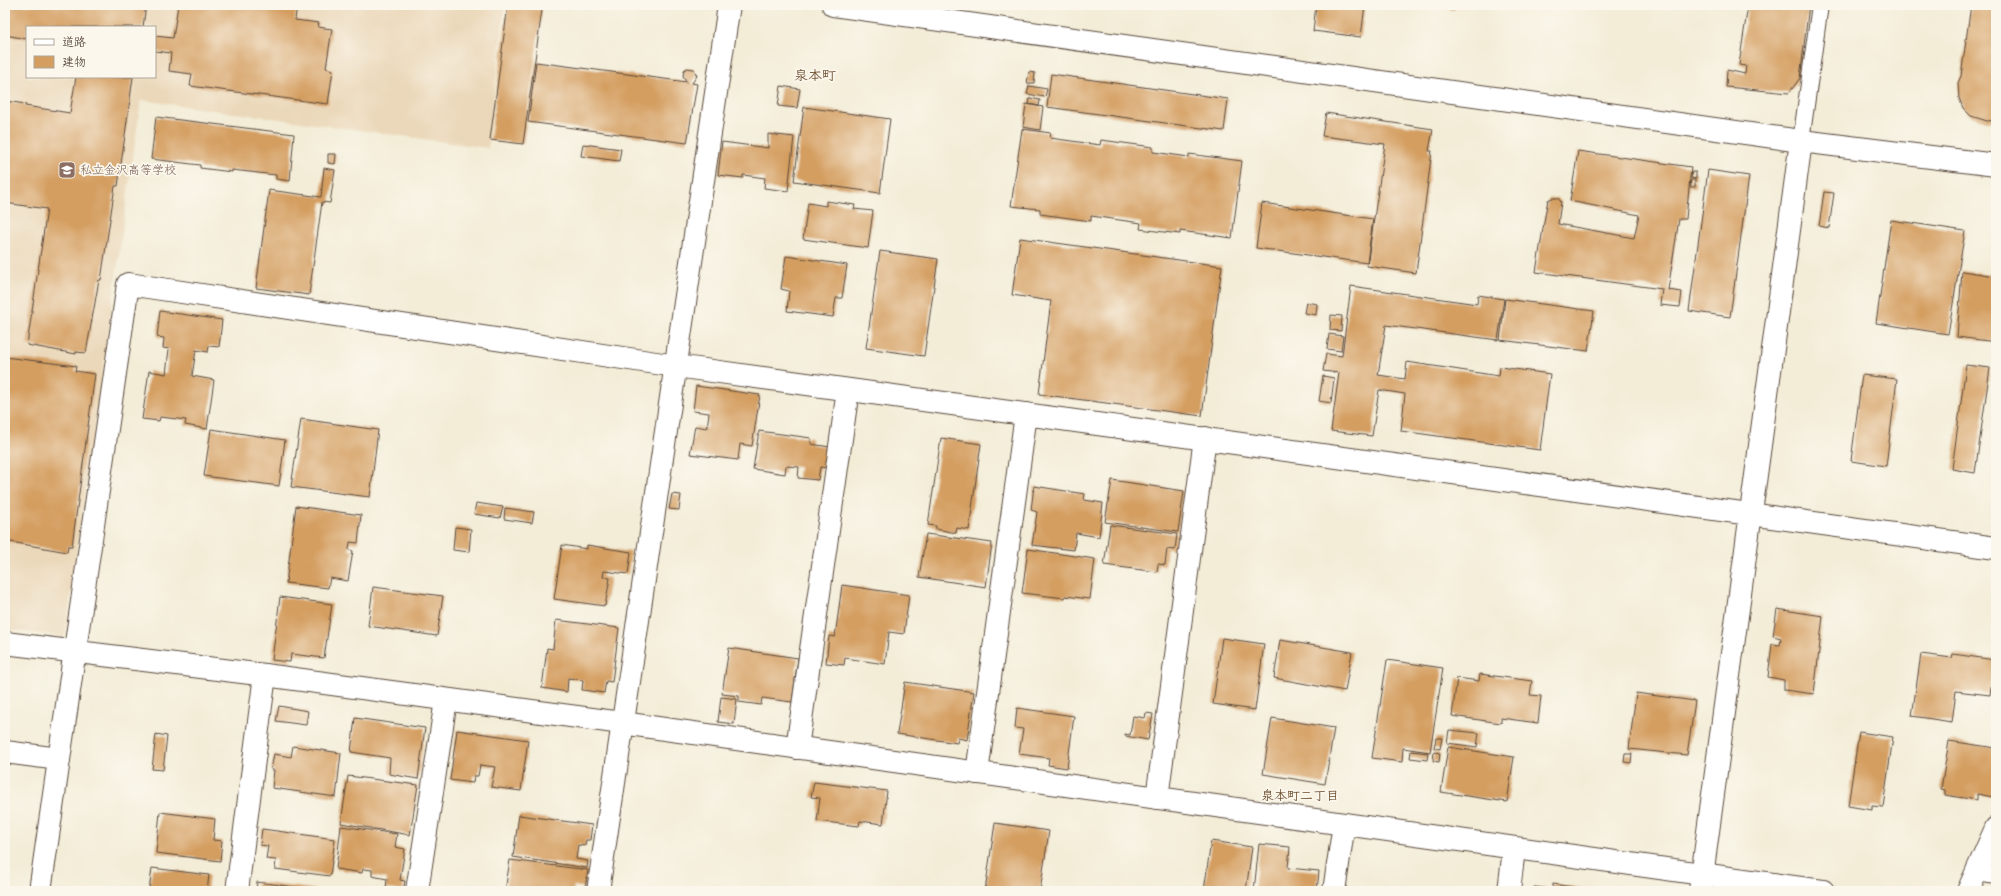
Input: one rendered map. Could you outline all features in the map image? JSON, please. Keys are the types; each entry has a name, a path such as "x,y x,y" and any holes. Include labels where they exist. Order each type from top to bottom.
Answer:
{"street":[{"path":"598,891 729,5"},
{"path":"832,5 1800,141 1996,165"},
{"path":"1701,883 1752,513 1800,141"},
{"path":"40,891 128,284 676,366 1752,513 1996,548"},
{"path":"797,748 848,390"},
{"path":"977,773 1026,414"},
{"path":"1157,798 1205,438"},
{"path":"5,643 265,675 622,723 1344,824 1514,849 1701,883 1823,891"},
{"path":"237,891 265,675"},
{"path":"418,891 446,700"},
{"path":"5,752 59,759"},
{"path":"1334,891 1344,824"},
{"path":"1980,880 1996,828"},
{"path":"1509,891 1514,849"}],"lane":[{"path":"1800,141 1820,5"}],"shaded area":[{"path":"5,5 505,5 488,148 141,100 65,637 5,629"}],"building":[{"path":"5,5 146,5 143,26 26,26 26,39 5,35"},
{"path":"178,5 297,5 295,20 319,23 318,27 332,29 326,68 333,70 328,104 190,86 192,74 169,71 171,53 156,51 156,36 173,38"},
{"path":"508,5 542,10 523,144 490,140"},
{"path":"1316,5 1365,5 1361,37 1313,31"},
{"path":"1431,5 1455,5 1454,10"},
{"path":"1748,5 1809,5 1800,78 1789,93 1726,87 1727,70 1745,74 1746,66 1739,65"},
{"path":"1971,5 1996,5 1996,120 1987,121 1971,116 1963,108 1959,98 1958,83 1961,76"},
{"path":"536,62 687,82 683,76 684,70 687,68 694,69 697,76 692,83 697,84 687,143 528,122"},
{"path":"1029,72 1035,73 1034,83 1027,83"},
{"path":"1051,74 1228,99 1224,131 1047,107"},
{"path":"76,78 133,78 118,186 115,186 101,280 99,280 86,353 76,352 76,354 27,345 47,209 5,203 5,101 26,104 25,106 70,113"},
{"path":"781,86 800,89 797,108 778,106"},
{"path":"1029,86 1047,89 1045,97 1027,94"},
{"path":"1030,98 1040,100 1039,106 1029,104"},
{"path":"1026,104 1043,107 1040,130 1023,127"},
{"path":"804,107 890,119 880,193 794,181"},
{"path":"1326,113 1433,129 1429,151 1432,151 1416,273 1367,266 1385,144 1322,136"},
{"path":"156,117 294,134 290,181 276,179 276,175 200,168 200,165 151,159"},
{"path":"1022,129 1051,133 1050,138 1100,145 1101,140 1153,147 1153,152 1189,157 1189,154 1242,161 1232,238 1180,231 1180,234 1140,229 1141,223 1091,216 1091,221 1040,214 1040,209 1011,206"},
{"path":"768,134 794,137 788,191 764,188 765,178 743,175 743,178 718,175 722,142 768,148"},
{"path":"583,144 621,149 619,161 581,156"},
{"path":"1578,151 1691,167 1686,219 1679,219 1668,290 1682,292 1680,307 1660,305 1662,289 1536,272 1548,200 1552,198 1558,198 1561,202 1558,224 1634,238 1639,215 1570,201"},
{"path":"328,154 336,154 335,164 328,163"},
{"path":"324,168 335,170 330,203 322,202 309,295 256,288 269,190 321,197"},
{"path":"1708,170 1749,176 1730,317 1689,311"},
{"path":"1692,172 1696,172 1696,179 1691,178"},
{"path":"1691,180 1695,180 1695,187 1690,187"},
{"path":"1824,192 1834,193 1829,228 1819,226"},
{"path":"826,201 855,205 854,209 873,211 868,248 803,239 808,203 826,206"},
{"path":"1262,203 1373,219 1367,263 1256,248"},
{"path":"1891,220 1965,231 1948,334 1876,323"},
{"path":"1020,238 1222,266 1202,416 1039,394 1051,301 1012,295"},
{"path":"880,251 938,259 924,356 866,348"},
{"path":"786,256 847,265 842,298 836,298 833,317 787,311 789,291 781,289"},
{"path":"1962,271 1996,276 1996,342 1957,337"},
{"path":"1351,286 1477,304 1478,295 1504,299 1498,340 1386,325 1378,375 1405,379 1407,362 1499,376 1500,367 1550,374 1540,450 1401,431 1405,394 1379,390 1372,436 1331,431 1339,373 1323,371 1326,354 1342,356"},
{"path":"1505,299 1594,311 1588,351 1500,340"},
{"path":"1306,302 1317,304 1316,315 1304,313"},
{"path":"160,311 222,320 219,347 209,346 208,352 196,350 192,376 214,380 207,429 185,425 186,420 160,417 159,421 142,419 149,371 166,374 169,349 163,348 164,338 157,337"},
{"path":"1331,315 1342,316 1341,331 1330,330"},
{"path":"1329,334 1343,336 1341,351 1327,349"},
{"path":"5,357 76,366 75,371 95,374 72,546 68,546 67,552 5,541"},
{"path":"1966,365 1990,368 1975,473 1952,469"},
{"path":"1862,375 1897,379 1886,466 1851,461"},
{"path":"1323,376 1334,378 1331,403 1319,401"},
{"path":"696,386 760,395 752,446 740,444 738,460 690,454 695,426 707,428 709,413 693,411"},
{"path":"301,419 378,430 370,497 291,487"},
{"path":"211,429 285,440 279,486 204,476"},
{"path":"759,431 811,438 811,444 830,447 827,468 820,467 818,480 798,478 799,467 786,466 785,474 753,469"},
{"path":"941,438 981,444 969,530 957,528 956,533 936,529 936,526 928,525"},
{"path":"1112,480 1184,491 1178,532 1105,522"},
{"path":"1034,486 1085,494 1084,500 1103,503 1099,537 1076,533 1074,550 1032,545 1037,512 1031,510"},
{"path":"672,494 681,495 679,510 669,509"},
{"path":"476,503 503,507 500,518 474,514"},
{"path":"296,506 361,515 358,543 350,542 349,550 353,551 348,581 330,578 328,588 286,583"},
{"path":"505,508 534,512 532,523 504,519"},
{"path":"1110,525 1177,534 1175,550 1167,549 1165,565 1158,564 1157,572 1104,565"},
{"path":"455,527 471,529 469,552 453,550"},
{"path":"926,534 992,543 986,587 919,577"},
{"path":"562,545 587,549 587,545 631,552 628,574 604,571 603,577 610,578 605,606 554,599"},
{"path":"1028,549 1095,559 1090,599 1065,596 1065,598 1022,593"},
{"path":"842,585 909,595 904,634 889,632 885,664 845,658 844,665 826,663 829,636 835,637"},
{"path":"373,587 443,596 437,636 368,626"},
{"path":"280,597 332,604 324,658 291,654 290,662 272,660"},
{"path":"1777,609 1823,616 1814,694 1784,690 1784,680 1768,677 1772,644 1780,645 1781,638 1773,636"},
{"path":"556,620 619,628 612,682 606,681 604,693 582,690 583,680 568,678 567,692 542,688 547,648 553,649"},
{"path":"1222,638 1264,644 1255,710 1213,704"},
{"path":"1280,640 1352,652 1345,691 1274,678"},
{"path":"729,648 798,658 792,702 762,698 761,705 739,702 739,696 722,694"},
{"path":"1921,654 1952,658 1953,654 1995,660 1990,695 1956,691 1952,722 1912,716"},
{"path":"1387,660 1443,668 1430,752 1403,748 1402,762 1372,758"},
{"path":"1480,674 1532,681 1530,695 1541,696 1538,723 1501,718 1501,723 1452,716 1457,678 1479,681"},
{"path":"905,682 974,692 967,740 958,738 957,743 897,734"},
{"path":"1636,693 1695,701 1687,755 1629,749"},
{"path":"721,697 737,699 734,724 718,722"},
{"path":"279,706 308,711 306,725 276,721"},
{"path":"1017,708 1074,716 1067,768 1048,765 1049,758 1019,754 1023,729 1015,728"},
{"path":"1146,713 1153,714 1148,740 1125,736 1125,734 1130,735 1133,716 1145,718"},
{"path":"355,718 425,728 418,779 389,774 390,758 351,752"},
{"path":"1272,718 1334,728 1325,784 1263,774"},
{"path":"457,730 528,740 521,791 491,787 495,767 480,765 478,776 474,776 473,783 450,780"},
{"path":"1449,730 1479,733 1477,747 1447,743"},
{"path":"1859,732 1893,737 1883,807 1872,806 1872,810 1848,806"},
{"path":"156,734 167,736 163,770 152,769"},
{"path":"1436,738 1442,738 1440,749 1434,748"},
{"path":"1949,741 1996,748 1996,776 1993,797 1977,794 1977,800 1945,795 1945,790 1941,789"},
{"path":"293,746 341,753 336,797 272,788 274,770 271,770 274,754 291,757"},
{"path":"1448,747 1514,757 1507,802 1441,792"},
{"path":"1411,751 1428,753 1427,760 1410,758"},
{"path":"1434,752 1440,753 1439,762 1433,761"},
{"path":"1625,754 1632,754 1631,763 1624,762"},
{"path":"348,776 418,785 410,835 341,823"},
{"path":"814,782 887,791 883,824 860,821 859,826 817,821 820,798 811,797"},
{"path":"160,812 215,819 213,840 222,841 220,861 156,853"},
{"path":"519,815 592,825 590,840 586,840 585,846 578,845 576,859 588,861 587,868 513,857"},
{"path":"995,823 1049,831 1040,891 985,891"},
{"path":"341,826 397,834 395,847 405,849 400,880 405,881 403,891 386,889 387,879 372,876 372,870 363,869 362,873 336,869"},
{"path":"262,829 335,839 330,876 275,869 276,860 266,859 268,846 260,845"},
{"path":"1211,841 1252,847 1246,891 1204,891"},
{"path":"1259,844 1290,847 1288,868 1319,871 1317,891 1254,891"},
{"path":"510,860 588,870 585,888 574,886 573,891 505,891"},
{"path":"152,868 209,875 207,891 149,891"},
{"path":"257,882 318,890 318,891 256,891"},
{"path":"1553,884 1593,890 1534,891 1534,887 1552,889"},
{"path":"1479,888 1493,890 1493,891 1478,891"}],"place":[{"name":"私立金沢高等学校","path":"67,170"}],"district":[{"name":"泉本町","path":"815,75"},
{"name":"泉本町二丁目","path":"1300,795"}]}
